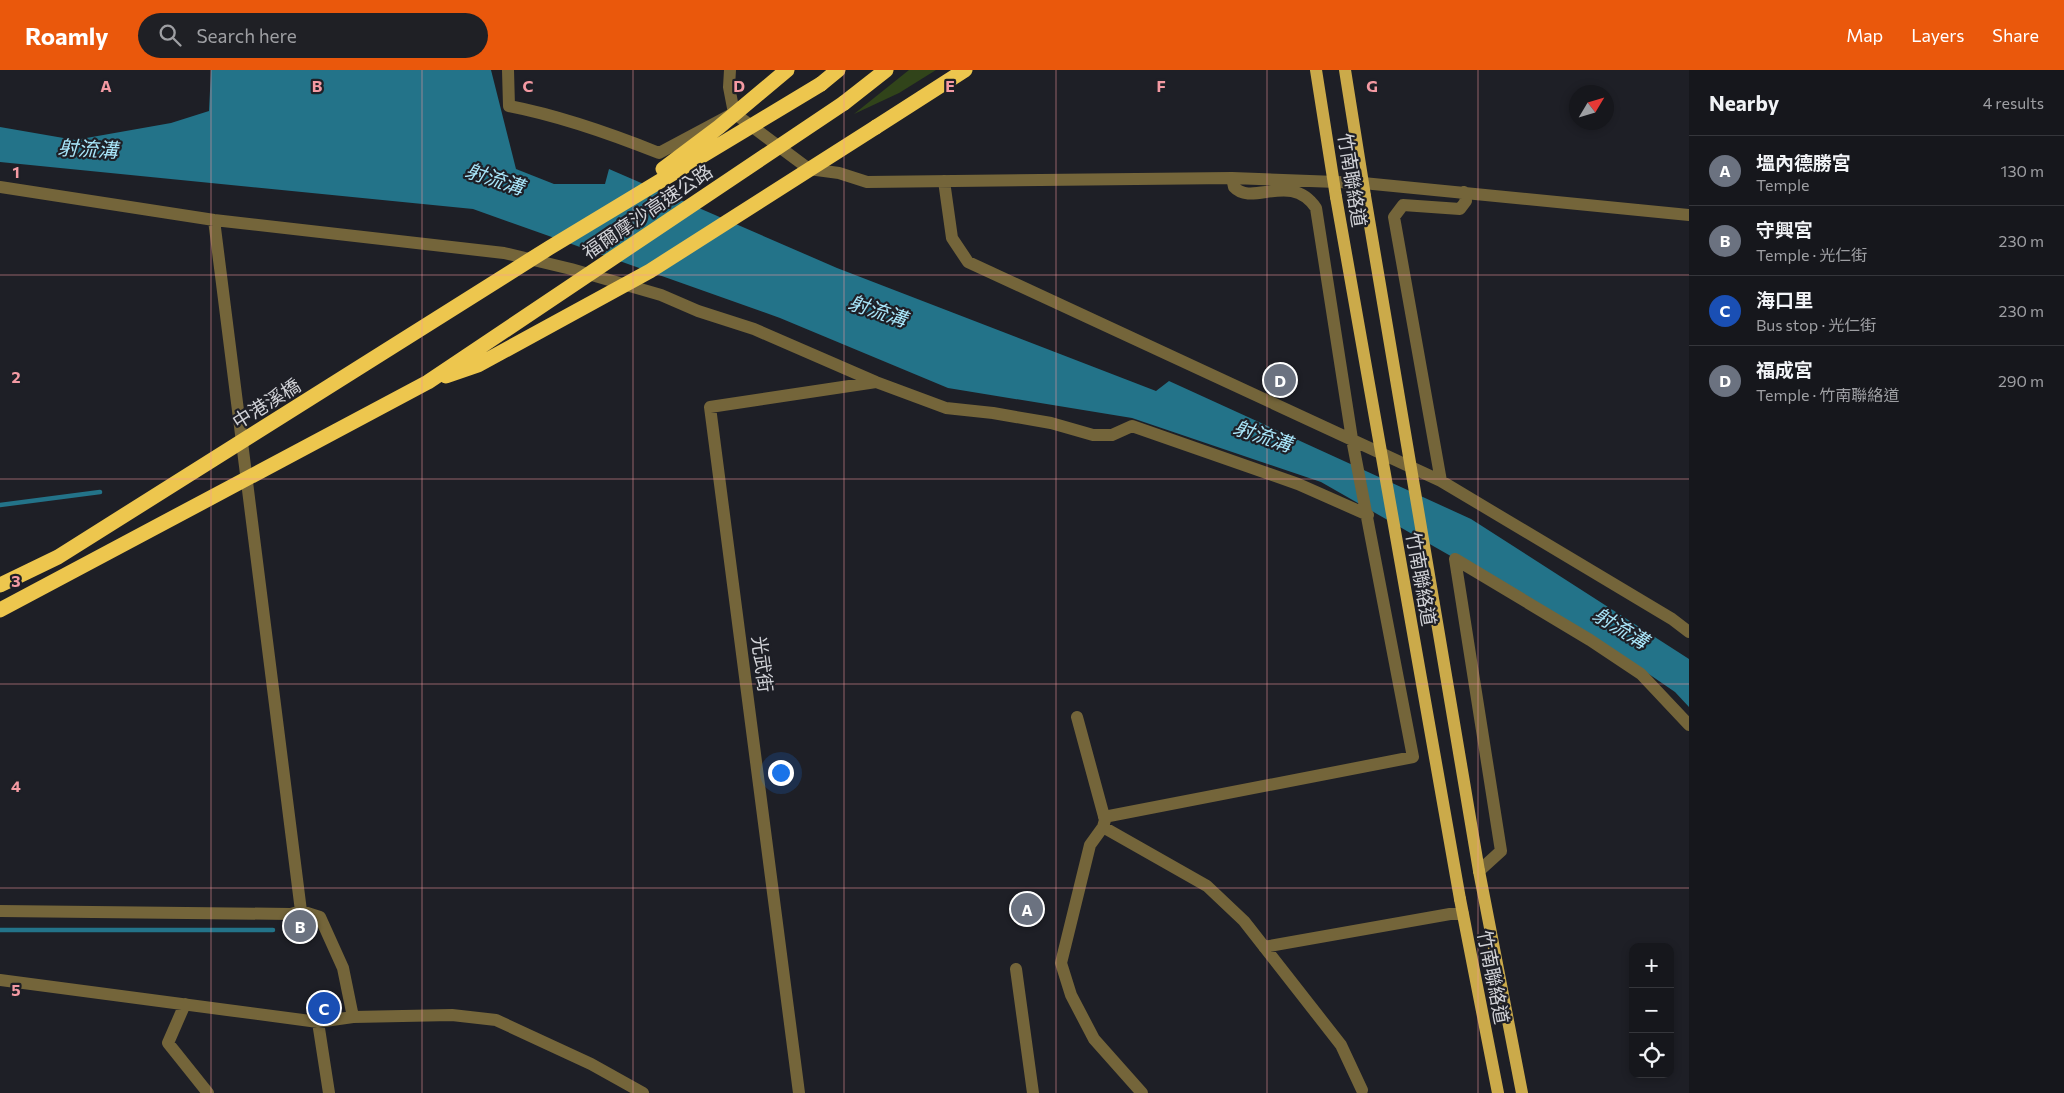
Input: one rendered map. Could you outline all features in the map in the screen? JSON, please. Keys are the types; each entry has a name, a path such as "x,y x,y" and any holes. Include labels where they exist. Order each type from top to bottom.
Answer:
{"highway":[{"path":"549,248 676,160 787,70"},
{"name":"福爾摩沙高速公路","path":"549,248 821,84 838,70"},
{"name":"福爾摩沙高速公路","path":"428,382 844,103 886,70"},
{"path":"0,610 428,382 478,365 650,271 965,70"},
{"name":"中港溪橋","path":"0,585 58,557 549,248"}],"main road":[{"name":"竹南聯絡道","path":"1316,70 1332,161 1333,182 1460,900 1498,1093"},
{"name":"竹南聯絡道","path":"1345,70 1479,871 1522,1093"},
{"path":"1479,994 1502,990"}],"street":[{"path":"508,70 508,106 547,114 597,128 659,153 734,113"},
{"path":"730,70 729,86 734,113 809,169 839,173 867,182 1232,178 1363,183 1689,215"},
{"path":"1142,1093 1094,1039 1071,995 1061,963 1090,845 1104,822 1413,757 1352,439 1316,208 1308,197 1300,192 1245,193 1234,187 1232,178"},
{"path":"944,181 952,238 968,262 1442,481 1672,619 1689,632"},
{"path":"0,187 214,220 504,253 571,269 661,295 698,311 754,329 876,382 946,408 1050,423 1093,436 1112,435 1132,426 1298,484 1368,515"},
{"path":"1442,481 1394,217 1403,205 1460,209 1466,201 1464,192"},
{"path":"214,220 301,911"},
{"name":"光武街","path":"799,1093 710,407 876,382"},
{"path":"1479,871 1501,851 1455,559 1590,640 1642,674 1689,726"},
{"path":"1078,717 1104,822 1207,886 1244,921 1341,1045 1362,1090"},
{"path":"0,911 291,914 301,911 320,917 343,968 354,1017"},
{"path":"1264,948 1450,914 1463,914"},
{"path":"1016,969 1033,1093"},
{"path":"0,980 318,1022 354,1017 452,1015 496,1020 590,1064 642,1093"},
{"path":"185,1004 168,1043 208,1093"},
{"path":"318,1022 329,1093"}],"green space":[{"path":"909,70 936,70 899,93 854,114"}],"water":[{"name":"射流溝","path":"211,70 491,70 516,169 554,184 605,184 609,169 837,268 1156,391 1169,381 1471,519 1689,659 1689,707 1675,692 1605,644 1321,482 1132,418 948,388 780,318 473,209 0,162 0,127 75,140 171,123 209,111"}],"waterway":[{"path":"0,505 100,492"},
{"path":"0,930 273,930"}],"place":[{"name":"福成宮","path":"1280,380"},
{"name":"塭內德勝宮","path":"1027,909"},
{"name":"守興宮","path":"300,926"},
{"name":"海口里","path":"324,1008"}]}
